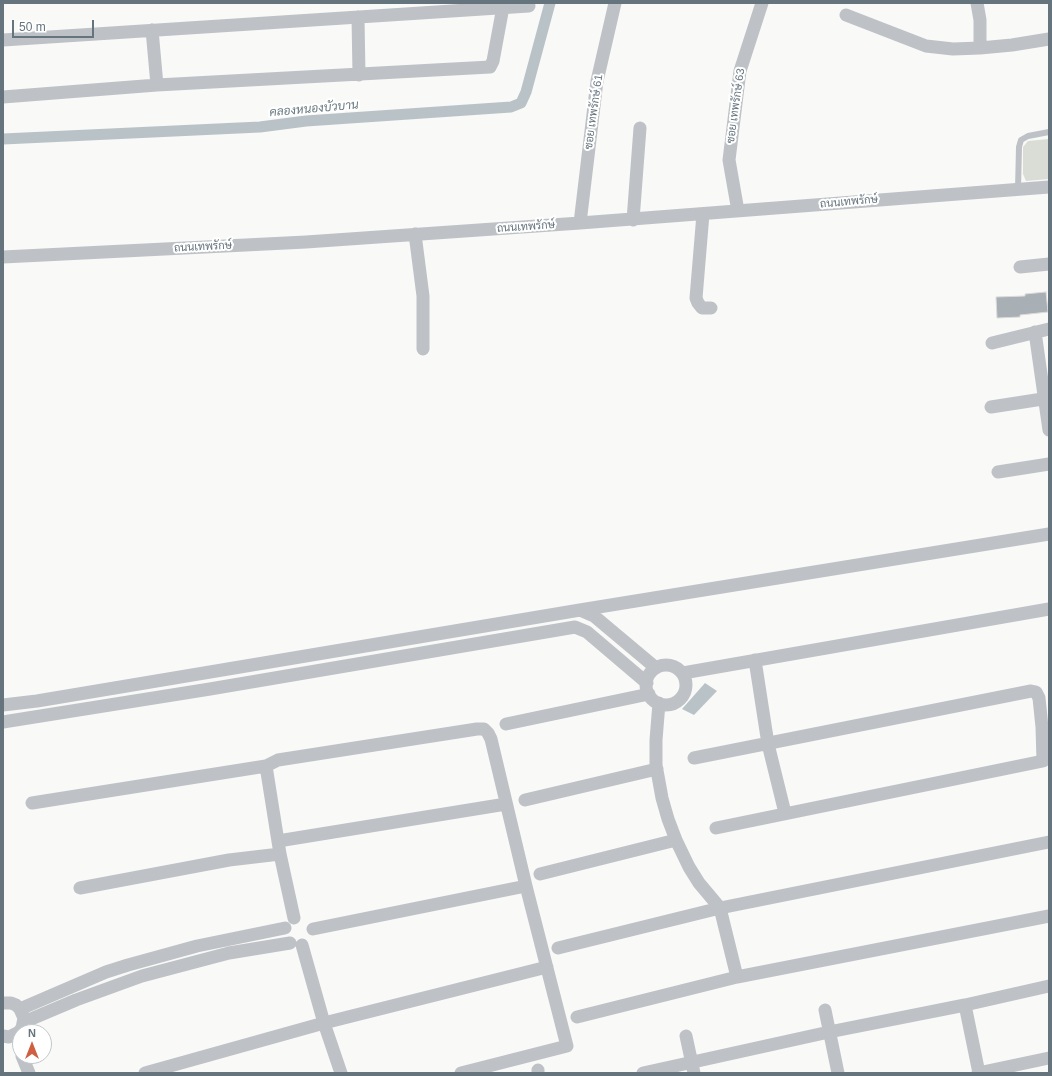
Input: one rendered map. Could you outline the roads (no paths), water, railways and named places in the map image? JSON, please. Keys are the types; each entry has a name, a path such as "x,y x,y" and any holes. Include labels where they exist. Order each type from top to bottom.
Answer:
{"street":[{"name":"ซอย เทพรักษ์ 61","path":"580,223 597,81 615,3"},
{"name":"ซอย เทพรักษ์ 63","path":"738,211 729,160 740,72 762,3"},
{"path":"977,3 980,20 980,48"},
{"path":"3,40 529,6"},
{"path":"3,97 157,85 490,67 493,61 504,7"},
{"path":"846,15 926,46 953,49 980,48 1049,39"},
{"path":"358,17 359,75"},
{"path":"152,30 157,85"},
{"path":"632,220 640,128"},
{"name":"ถนนเทพรักษ์","path":"3,257 290,242 632,220 1049,187"},
{"path":"703,214 696,298 702,308 711,308"},
{"path":"415,234 423,296 423,349"},
{"path":"1020,267 1049,264"},
{"path":"992,343 1049,328"},
{"path":"1035,332 1047,398 1049,430"},
{"path":"991,407 1047,398"},
{"path":"998,472 1049,464"},
{"path":"3,706 1049,534"},
{"path":"683,673 1049,609"},
{"path":"575,627 580,610"},
{"path":"580,610 594,616 656,668"},
{"path":"3,722 210,689 575,627 587,632 648,688 653,699 659,703 672,704 678,701 682,697 686,685 683,673 672,666 666,665 656,668 649,674 648,688"},
{"path":"755,660 768,744 785,813"},
{"path":"207,672 210,689"},
{"path":"506,724 648,688"},
{"path":"694,758 1031,691 1036,692 1039,698 1043,761 716,828"},
{"path":"38,701 39,717"},
{"path":"659,703 656,740 657,769 664,807 676,840 689,867 699,883 720,908 737,978"},
{"path":"32,803 266,766 278,760 477,728 484,729 491,739 526,886 567,1046 461,1073"},
{"path":"266,766 279,847 294,918"},
{"path":"525,800 657,769"},
{"path":"80,888 228,860 279,847 506,804"},
{"path":"540,874 676,840"},
{"path":"558,948 720,908 1049,842"},
{"path":"313,929 526,886"},
{"path":"577,1017 737,978 1049,916"},
{"path":"24,1022 76,1000 142,976 229,953 296,944 310,941 313,929 309,922 302,918 294,918 287,924 285,928 286,936 296,944 341,1073"},
{"path":"20,1009 106,972 128,965 197,946 285,928"},
{"path":"145,1073 324,1023 547,967"},
{"path":"643,1073 693,1068 829,1032 1049,986"},
{"path":"4,1001 16,1005 20,1009 24,1022 22,1028 9,1036"},
{"path":"965,1004 979,1073 1049,1058"},
{"path":"825,1010 838,1073"},
{"path":"686,1036 693,1068"}],"lane":[{"path":"1018,189 1019,146 1021,140 1028,136 1049,132"}],"waterway":[{"name":"คลองหนองบัวบาน","path":"3,139 260,127 306,121 511,107 521,103 526,92 550,3"}]}
